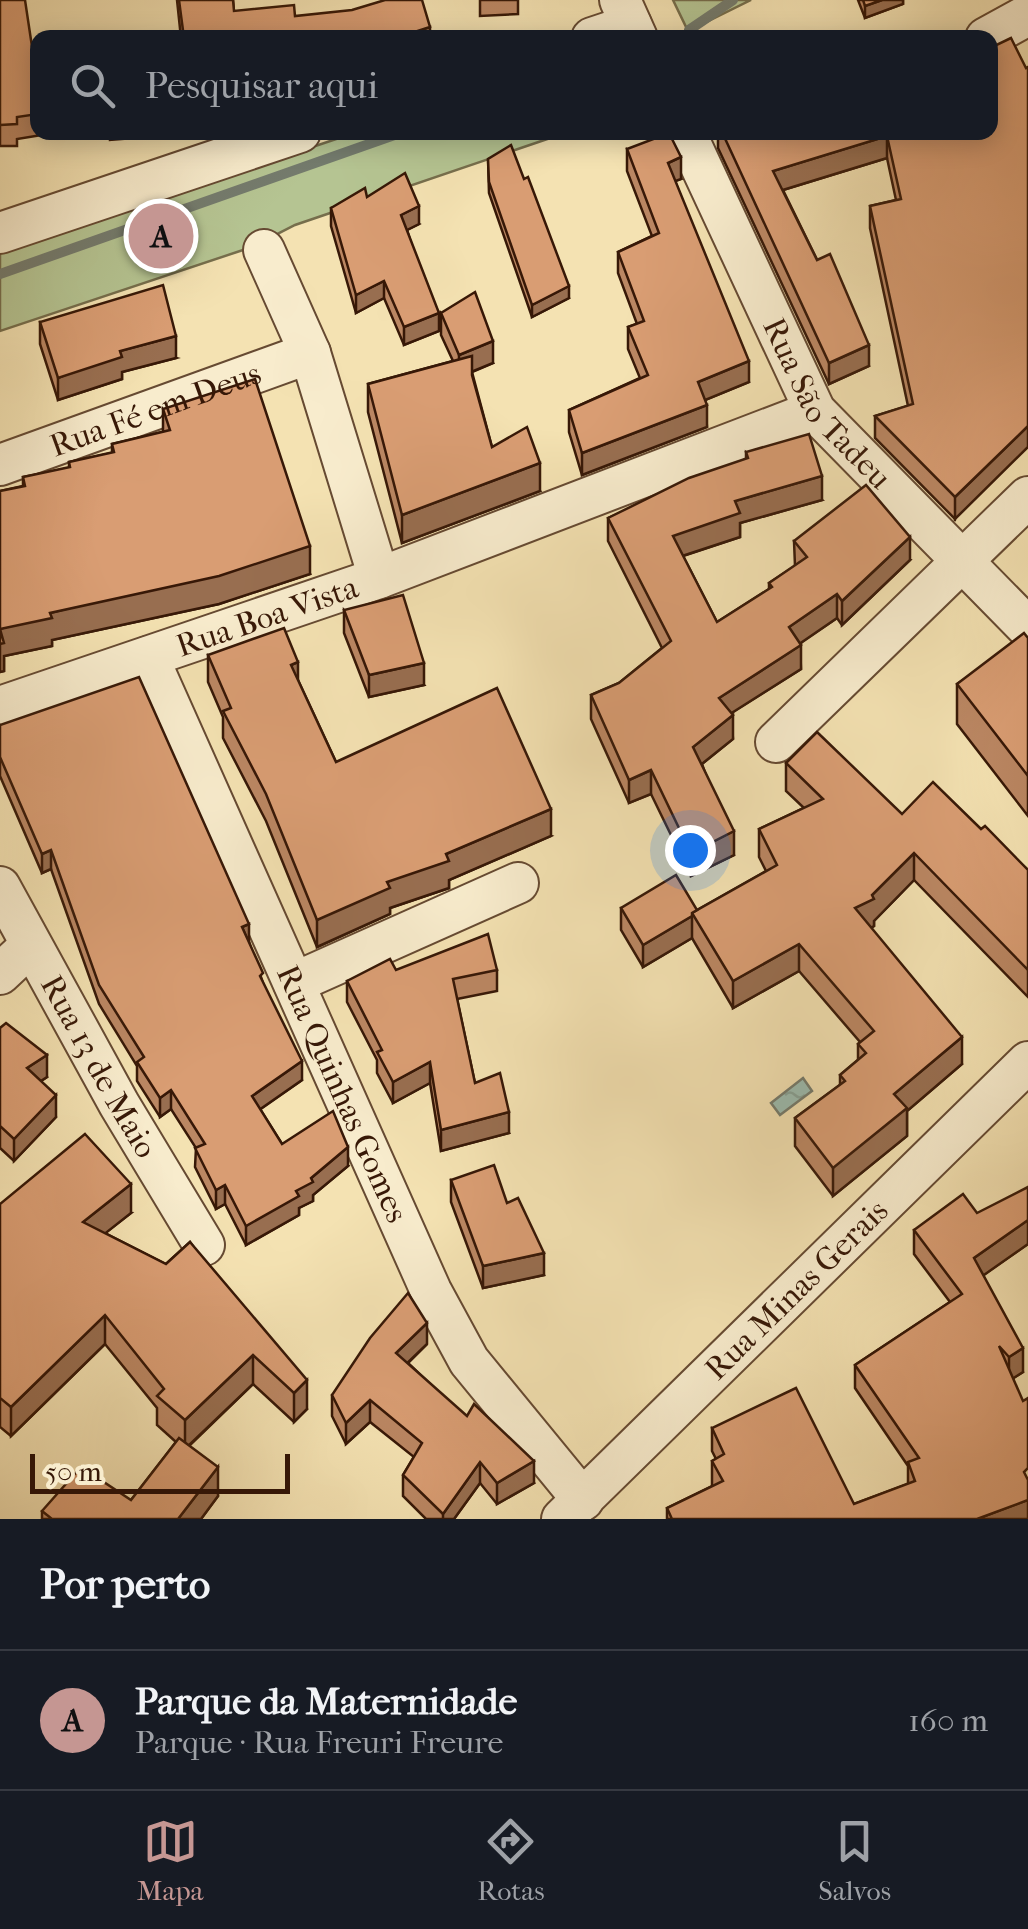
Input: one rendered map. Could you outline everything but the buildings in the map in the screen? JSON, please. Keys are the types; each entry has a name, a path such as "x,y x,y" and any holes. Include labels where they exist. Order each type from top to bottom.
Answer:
{"street":[{"path":"998,31 1028,15"},
{"path":"0,233 276,140"},
{"name":"Rua São Tadeu","path":"690,140 815,411 1028,628"},
{"path":"264,250 310,353 379,578"},
{"name":"Rua Fé em Deus","path":"0,465 310,353"},
{"name":"Rua Boa Vista","path":"0,707 379,578 815,411"},
{"path":"776,742 1028,496"},
{"name":"Rua Quinhas Gomes","path":"148,657 431,1291 470,1361 572,1510"},
{"path":"294,983 518,883"},
{"name":"Rua 13 de Maio","path":"0,886 30,946 204,1245"},
{"path":"0,974 30,946"},
{"name":"Rua Minas Gerais","path":"572,1510 1028,1062"}],"green space":[{"path":"673,0 751,0 690,30"},
{"path":"333,140 544,140 295,225 252,247 0,331 0,252"}],"water":[{"path":"803,1078 812,1091 780,1115 771,1103"}],"waterway":[{"path":"689,30 733,0"},
{"path":"0,274 380,140"}],"place":[{"name":"Parque da Maternidade","path":"161,236"}]}
